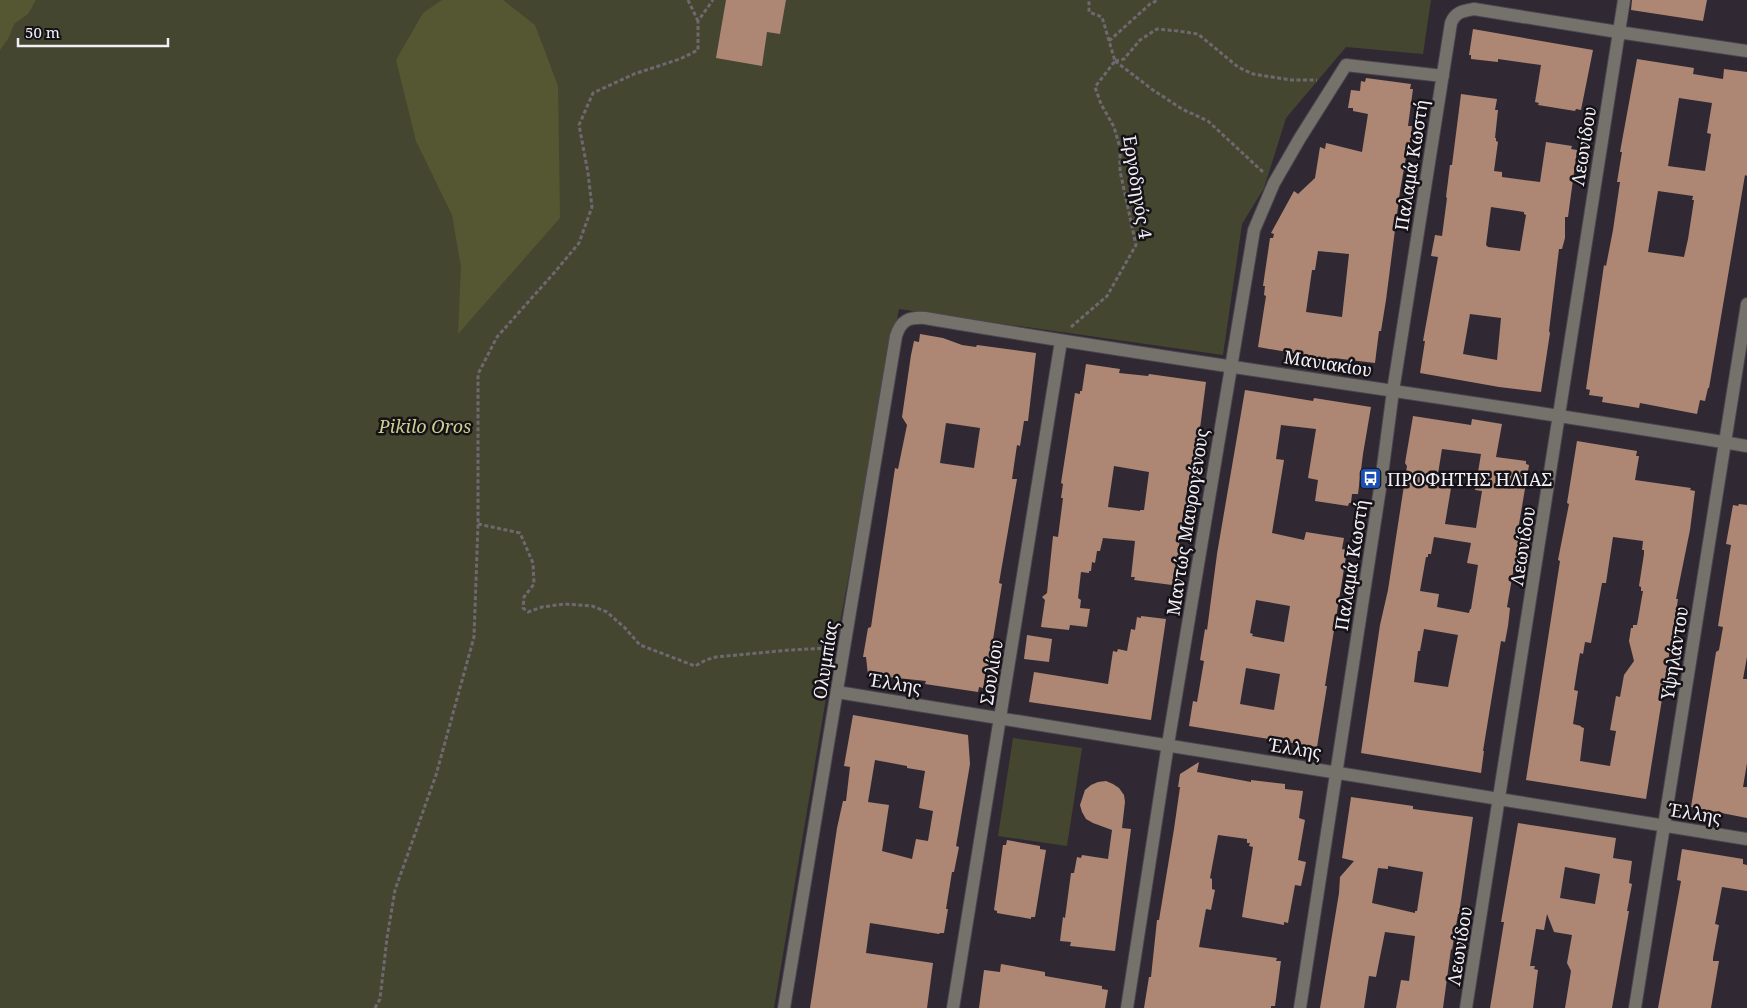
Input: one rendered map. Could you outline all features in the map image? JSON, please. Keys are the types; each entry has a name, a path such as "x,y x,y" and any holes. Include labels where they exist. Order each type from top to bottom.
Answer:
{"street":[{"name":"Λεωνίδου","path":"1466,1008 1624,0"},
{"name":"Παλαμά Κωστή","path":"1300,1008 1382,482 1393,391 1450,23 1453,16 1459,12 1474,9 1618,32"},
{"path":"1618,32 1747,51"},
{"name":"Μαντώς Μαυρογένους","path":"1127,1008 1168,744 1254,230 1274,183 1346,65 1443,76"},
{"name":"Υψηλάντου","path":"1635,1008 1747,304"},
{"name":"Μανιακίου","path":"905,321 913,317 925,318 1060,341 1230,365 1747,446"},
{"name":"Ολυμπίας","path":"784,1008 896,336 899,328 905,321"},
{"name":"Σουλίου","path":"953,1008 1060,341"},
{"name":"Έλλης","path":"837,692 1747,839"}],"path":[{"path":"375,1008 380,999 395,890 436,775 474,637 478,524 478,374 497,337 578,243 592,207 579,125 593,93 634,74 680,59 698,50 698,22 688,0"},
{"path":"698,22 713,0"},
{"path":"1089,0 1089,12 1102,17 1115,61 1174,104 1208,121 1274,183"},
{"path":"1109,41 1150,4 1158,0"},
{"path":"1115,61 1124,59 1140,40 1157,29 1178,31 1198,34 1238,67 1253,74 1291,80 1308,79 1336,83"},
{"name":"Εργοδηγός 4","path":"1060,341 1064,332 1107,296 1136,245 1120,171 1120,148 1114,127 1095,87 1115,61"},
{"path":"478,524 520,533 534,564 534,584 524,597 523,608 528,612 542,606 564,604 592,606 607,612 640,645 695,666 716,657 844,647"}],"green space":[{"name":"Pikilo Oros","path":"0,0 1431,0 1423,54 1346,47 1286,118 1264,188 1242,224 1223,355 899,309 828,686 774,1008 0,1008"},
{"path":"0,0 36,0 28,14 14,24 8,39 0,50"},
{"path":"442,0 503,0 535,25 558,86 560,218 458,334 461,267 452,215 416,141 396,60 423,13"},
{"path":"1013,738 1082,748 1067,846 998,836"}],"building":[{"path":"726,0 786,0 780,34 767,32 762,66 716,58"},
{"path":"1632,0 1707,0 1703,21 1631,10"},
{"path":"1473,29 1593,50 1581,110 1576,109 1575,111 1538,105 1539,103 1535,102 1541,65 1498,59 1498,62 1471,59 1471,55 1469,55"},
{"path":"1637,59 1694,68 1693,74 1723,79 1724,69 1747,72 1747,176 1745,175 1709,388 1705,401 1700,400 1697,414 1640,403 1639,408 1602,402 1603,397 1589,395 1590,390 1586,389 1604,265 1606,266 1620,182 1617,182 1622,152 1620,152","holes":["1679,98 1712,103 1707,133 1711,134 1705,171 1668,166","1658,191 1693,196 1692,200 1694,200 1684,257 1648,252"]},
{"path":"1366,78 1411,84 1410,89 1413,89 1408,126 1412,126 1409,157 1406,157 1400,191 1386,300 1381,331 1379,331 1375,363 1334,358 1333,360 1258,347 1266,296 1264,295 1265,286 1263,286 1270,238 1273,238 1274,234 1271,233 1294,191 1298,194 1315,178 1320,147 1325,149 1326,143 1362,152 1368,114 1348,108 1351,90 1360,91 1361,81 1365,82","holes":["1318,251 1349,254 1342,317 1306,312 1312,270 1315,270"]},
{"path":"1461,94 1497,99 1495,110 1498,110 1495,138 1498,142 1494,171 1502,172 1502,177 1540,182 1546,142 1572,146 1571,149 1577,150 1568,217 1565,217 1565,238 1562,249 1559,249 1550,333 1541,392 1499,387 1420,373 1425,341 1423,341 1438,257 1431,256 1435,235 1442,236 1450,165 1452,165","holes":["1491,207 1524,212 1526,215 1520,251 1488,247 1486,245","1470,314 1501,318 1497,360 1463,354"]},
{"path":"920,334 943,338 962,345 976,347 977,345 1036,353 1028,421 1024,421 1020,446 1017,445 1012,479 1017,479 999,583 1002,584 990,658 983,688 979,687 978,692 925,684 926,681 868,675 866,657 863,657 868,628 871,627 895,468 898,469 907,425 902,417 911,355 914,341 919,342","holes":["946,423 980,428 974,468 940,463"]},
{"path":"1086,364 1120,369 1119,373 1148,376 1149,374 1206,382 1198,444 1196,444 1192,478 1189,478 1186,497 1189,508 1184,507 1178,553 1180,553 1177,572 1174,571 1172,585 1134,580 1135,577 1131,577 1135,541 1103,538 1100,551 1097,551 1095,563 1092,562 1091,571 1089,573 1081,572 1078,598 1081,600 1080,608 1090,609 1087,627 1070,625 1069,630 1041,627 1045,600 1042,597 1047,593 1053,536 1058,537 1063,498 1061,498 1063,484 1061,483 1075,393 1080,394 1080,391 1082,391","holes":["1114,466 1149,472 1144,510 1108,507"]},
{"path":"1245,390 1313,401 1314,398 1371,407 1358,494 1352,494 1351,503 1348,506 1315,501 1318,480 1308,478 1316,429 1281,425 1276,459 1284,460 1272,533 1304,540 1306,532 1344,538 1342,549 1347,550 1317,747 1189,726 1193,701 1197,702 1204,661 1200,660 1205,629 1207,630 1217,554","holes":["1256,600 1290,606 1284,642 1252,636 1253,634 1250,633","1246,668 1280,674 1274,710 1240,704"]},
{"path":"1413,416 1471,425 1472,419 1502,424 1496,457 1526,461 1526,464 1529,465 1517,536 1521,536 1507,607 1510,608 1508,626 1505,642 1501,641 1481,773 1361,753 1407,466 1405,463","holes":["1442,449 1481,454 1475,490 1482,491 1476,528 1445,524 1451,488 1436,486","1434,537 1471,543 1467,563 1478,565 1469,613 1437,607 1439,594 1420,591 1426,557 1428,557 1428,554 1431,554","1424,629 1458,635 1448,687 1414,682 1418,651 1420,651"]},
{"path":"1577,441 1637,451 1636,456 1639,456 1635,480 1691,488 1690,490 1695,491 1690,530 1676,599 1678,599 1646,799 1526,780 1560,561 1558,560 1569,504 1567,503","holes":["1613,537 1643,541 1642,550 1644,550 1644,554 1639,586 1641,591 1643,591 1637,625 1633,625 1633,628 1631,628 1629,641 1634,661 1624,675 1620,697 1616,696 1610,730 1616,731 1610,766 1580,761 1584,728 1573,724 1578,691 1574,690 1580,653 1583,654 1585,642 1591,643 1602,583 1606,583"]},
{"path":"1739,504 1747,505 1747,657 1743,679 1747,679 1747,763 1743,787 1747,787 1747,818 1691,807 1716,652 1719,650 1723,627 1718,626 1731,545 1726,544 1733,505 1738,506"},
{"path":"1141,616 1166,619 1151,720 1029,702 1034,672 1108,684 1113,651 1117,652 1118,649 1127,651 1131,629 1135,630 1137,617 1141,618"},
{"path":"1027,635 1052,639 1049,662 1024,659"},
{"path":"853,715 968,735 970,764 956,846 959,847 954,872 952,872 944,933 939,934 870,923 866,953 933,963 927,1008 810,1008 837,828 843,801 846,801 850,767 844,766","holes":["875,760 907,766 907,768 925,771 919,808 933,811 928,841 916,839 912,859 882,851 889,805 868,802"]},
{"path":"1199,762 1197,772 1251,782 1251,780 1285,784 1285,789 1303,791 1299,818 1305,820 1298,860 1306,862 1301,886 1295,885 1288,923 1284,922 1284,925 1242,917 1253,847 1249,846 1250,843 1247,843 1247,839 1218,835 1210,878 1212,879 1212,889 1215,890 1211,910 1206,909 1199,947 1277,958 1276,961 1281,961 1275,1006 1271,1006 1271,1008 1144,1008 1149,977 1151,977 1157,920 1159,920 1174,829 1180,774"},
{"path":"1106,781 1119,788 1124,795 1122,828 1131,829 1115,951 1070,946 1071,942 1060,941 1071,873 1074,873 1077,857 1081,858 1082,855 1108,859 1112,830 1086,819 1080,805 1085,790 1098,782"},
{"path":"1351,797 1413,806 1413,809 1473,817 1443,1008 1396,1008 1401,980 1409,981 1415,936 1385,932 1376,977 1369,976 1364,1008 1320,1008 1340,877 1354,861 1342,858","holes":["1388,866 1423,872 1417,911 1415,913 1372,903 1378,868 1388,869"]},
{"path":"1518,823 1616,838 1613,858 1632,861 1629,883 1632,884 1627,911 1629,911 1612,1008 1565,1008 1571,971 1567,963 1572,935 1554,932 1547,914 1544,930 1536,929 1530,966 1535,966 1534,969 1538,970 1533,1008 1490,1008 1504,922 1501,922","holes":["1565,867 1600,874 1595,904 1560,898"]},
{"path":"1007,840 1040,846 1040,849 1046,850 1035,917 1031,917 1031,919 997,913 994,910 1003,845 1006,845"},
{"path":"1682,849 1743,859 1743,864 1747,865 1747,891 1722,887 1715,924 1719,925 1713,958 1713,961 1719,961 1711,1008 1658,1008 1681,881 1677,880"},
{"path":"1001,964 1045,972 1045,976 1102,986 1102,989 1108,990 1105,1008 979,1008 984,970 1000,972"}],"place":[{"name":"ΠΡΟΦΗΤΗΣ ΗΛΙΑΣ","path":"1371,479"}]}
